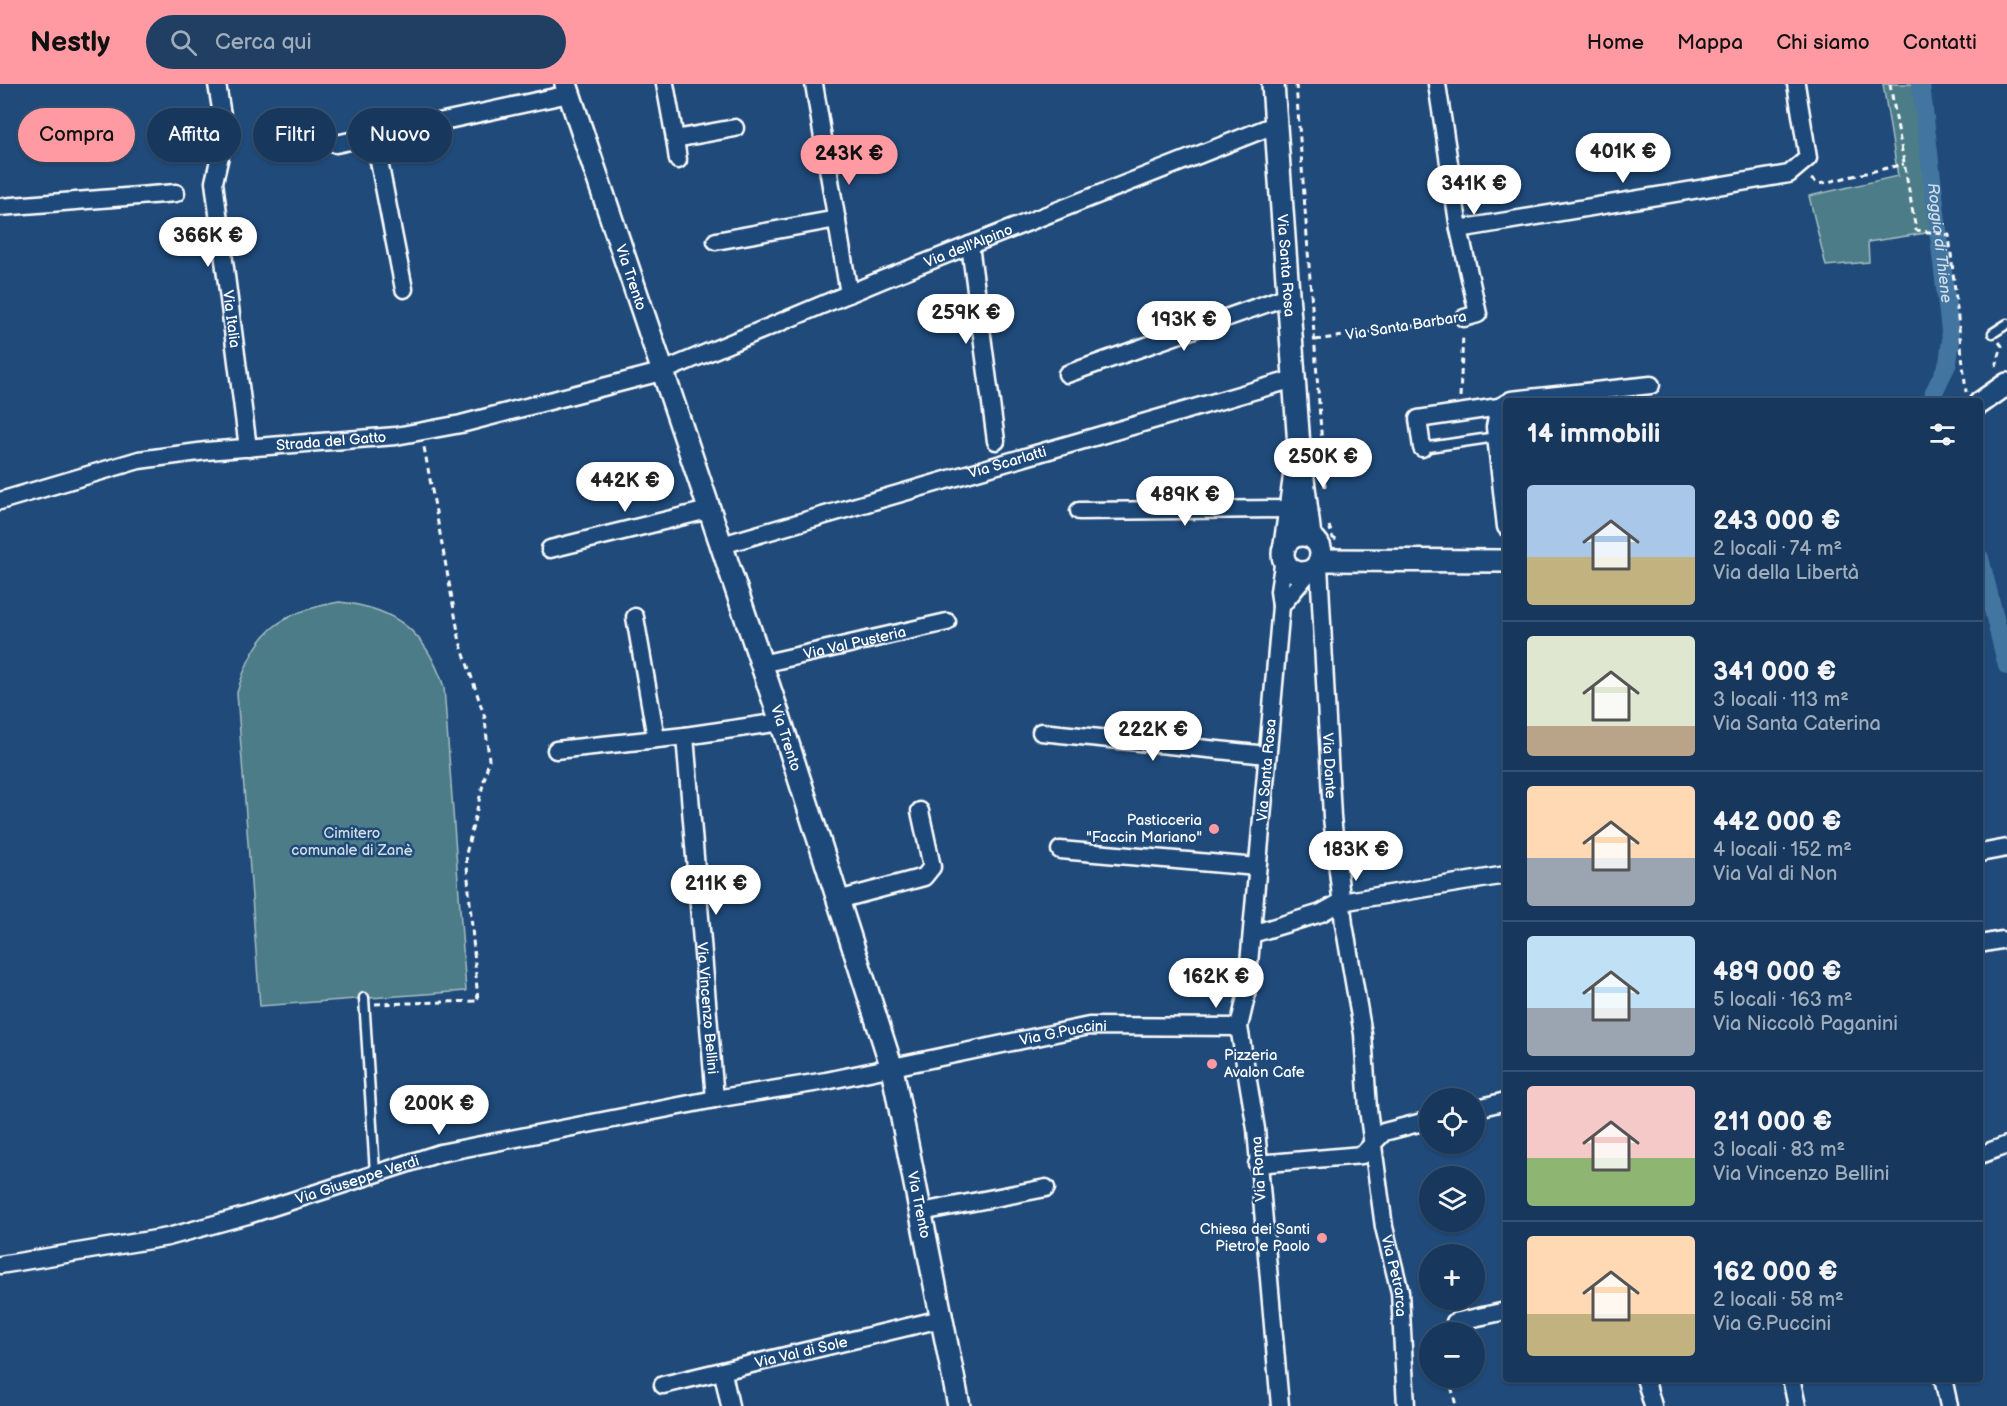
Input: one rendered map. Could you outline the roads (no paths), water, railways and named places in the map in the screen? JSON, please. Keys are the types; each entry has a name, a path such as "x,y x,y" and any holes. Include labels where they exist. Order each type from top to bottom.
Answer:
{"street":[{"name":"Via Italia","path":"218,84 225,134 214,182 248,448"},
{"path":"665,84 678,160"},
{"path":"814,84 849,294"},
{"name":"Via Santa Rosa","path":"1273,84 1299,446 1316,557"},
{"name":"Via Santa Barbara","path":"1437,84 1459,229 1478,314 1464,318"},
{"path":"1459,229 1789,174 1797,170 1808,158 1796,84"},
{"path":"452,117 568,89"},
{"name":"Via Trento","path":"568,89 661,372 781,722 892,1068 959,1406"},
{"name":"Via dell'Alpino","path":"661,372 969,245 1277,124"},
{"path":"675,139 735,128"},
{"path":"336,144 348,142"},
{"path":"380,162 404,289"},
{"path":"0,207 176,193"},
{"path":"716,242 837,219"},
{"path":"969,245 996,441"},
{"path":"1067,374 1288,296"},
{"name":"Strada del Gatto","path":"0,501 139,460 248,448 396,436 461,424 661,372"},
{"name":"Via Scarlatti","path":"722,545 1294,379"},
{"path":"1973,392 2000,379"},
{"path":"1551,398 1651,385"},
{"path":"1422,448 1418,419 1503,404"},
{"path":"1503,412 1497,437 1503,497"},
{"name":"Via Santa Rosa","path":"1252,934 1281,606 1279,591 1299,446"},
{"path":"1079,512 1289,508"},
{"path":"550,549 708,510"},
{"path":"1316,557 1299,535 1285,552 1291,570 1303,574 1316,557 1348,551 1503,561"},
{"path":"1281,606 1316,557"},
{"name":"Via Dante","path":"1316,557 1332,817 1341,902 1363,1034 1373,1144"},
{"path":"635,617 656,738"},
{"name":"Via Val Pusteria","path":"761,664 947,622"},
{"path":"556,750 686,736 781,722"},
{"path":"1041,732 1267,755"},
{"name":"Via Vincenzo Bellini","path":"686,736 715,1099"},
{"path":"838,900 924,877 932,867 920,811"},
{"path":"1983,852 2007,848"},
{"path":"1060,850 1257,867"},
{"path":"1252,934 1321,913 1341,902 1503,875"},
{"name":"Via Roma","path":"1252,934 1239,1027 1256,1129 1257,1164 1280,1406"},
{"path":"1983,943 2001,940"},
{"name":"Via G.Puccini","path":"892,1068 1089,1026 1156,1024 1239,1027"},
{"name":"Via Giuseppe Verdi","path":"0,1265 168,1237 248,1215 440,1153 715,1099 892,1068"},
{"path":"1485,1106 1503,1102"},
{"path":"1257,1164 1362,1155 1384,1132 1419,1123"},
{"name":"Via Petrarca","path":"1373,1144 1384,1227 1400,1292 1406,1406"},
{"path":"1983,1154 2007,1145"},
{"path":"921,1212 1046,1188"},
{"path":"1455,1322 1503,1312"},
{"name":"Via Val di Sole","path":"663,1385 723,1373 941,1319"},
{"path":"723,1373 730,1406"},
{"path":"1646,1382 1653,1406"},
{"path":"1792,1382 1797,1406"},
{"path":"1944,1382 1949,1406"}],"lane":[{"path":"1993,333 2007,324"},
{"path":"1422,448 1497,437"},
{"path":"364,1001 375,1173"}],"waterway":[{"name":"Roggia di Thiene","path":"1921,84 1951,340 1948,363 1933,398"},
{"name":"Roggia di Thiene","path":"1983,570 2007,666"}],"place":[{"name":"Pasticceria \"Faccin Mariano\"","path":"1214,829"},
{"name":"Pizzeria Avalon Cafe","path":"1212,1064"},
{"name":"Chiesa dei Santi Pietro e Paolo","path":"1322,1238"}],"park label":[{"name":"Cimitero comunale di Zanè","path":"352,842"}]}
